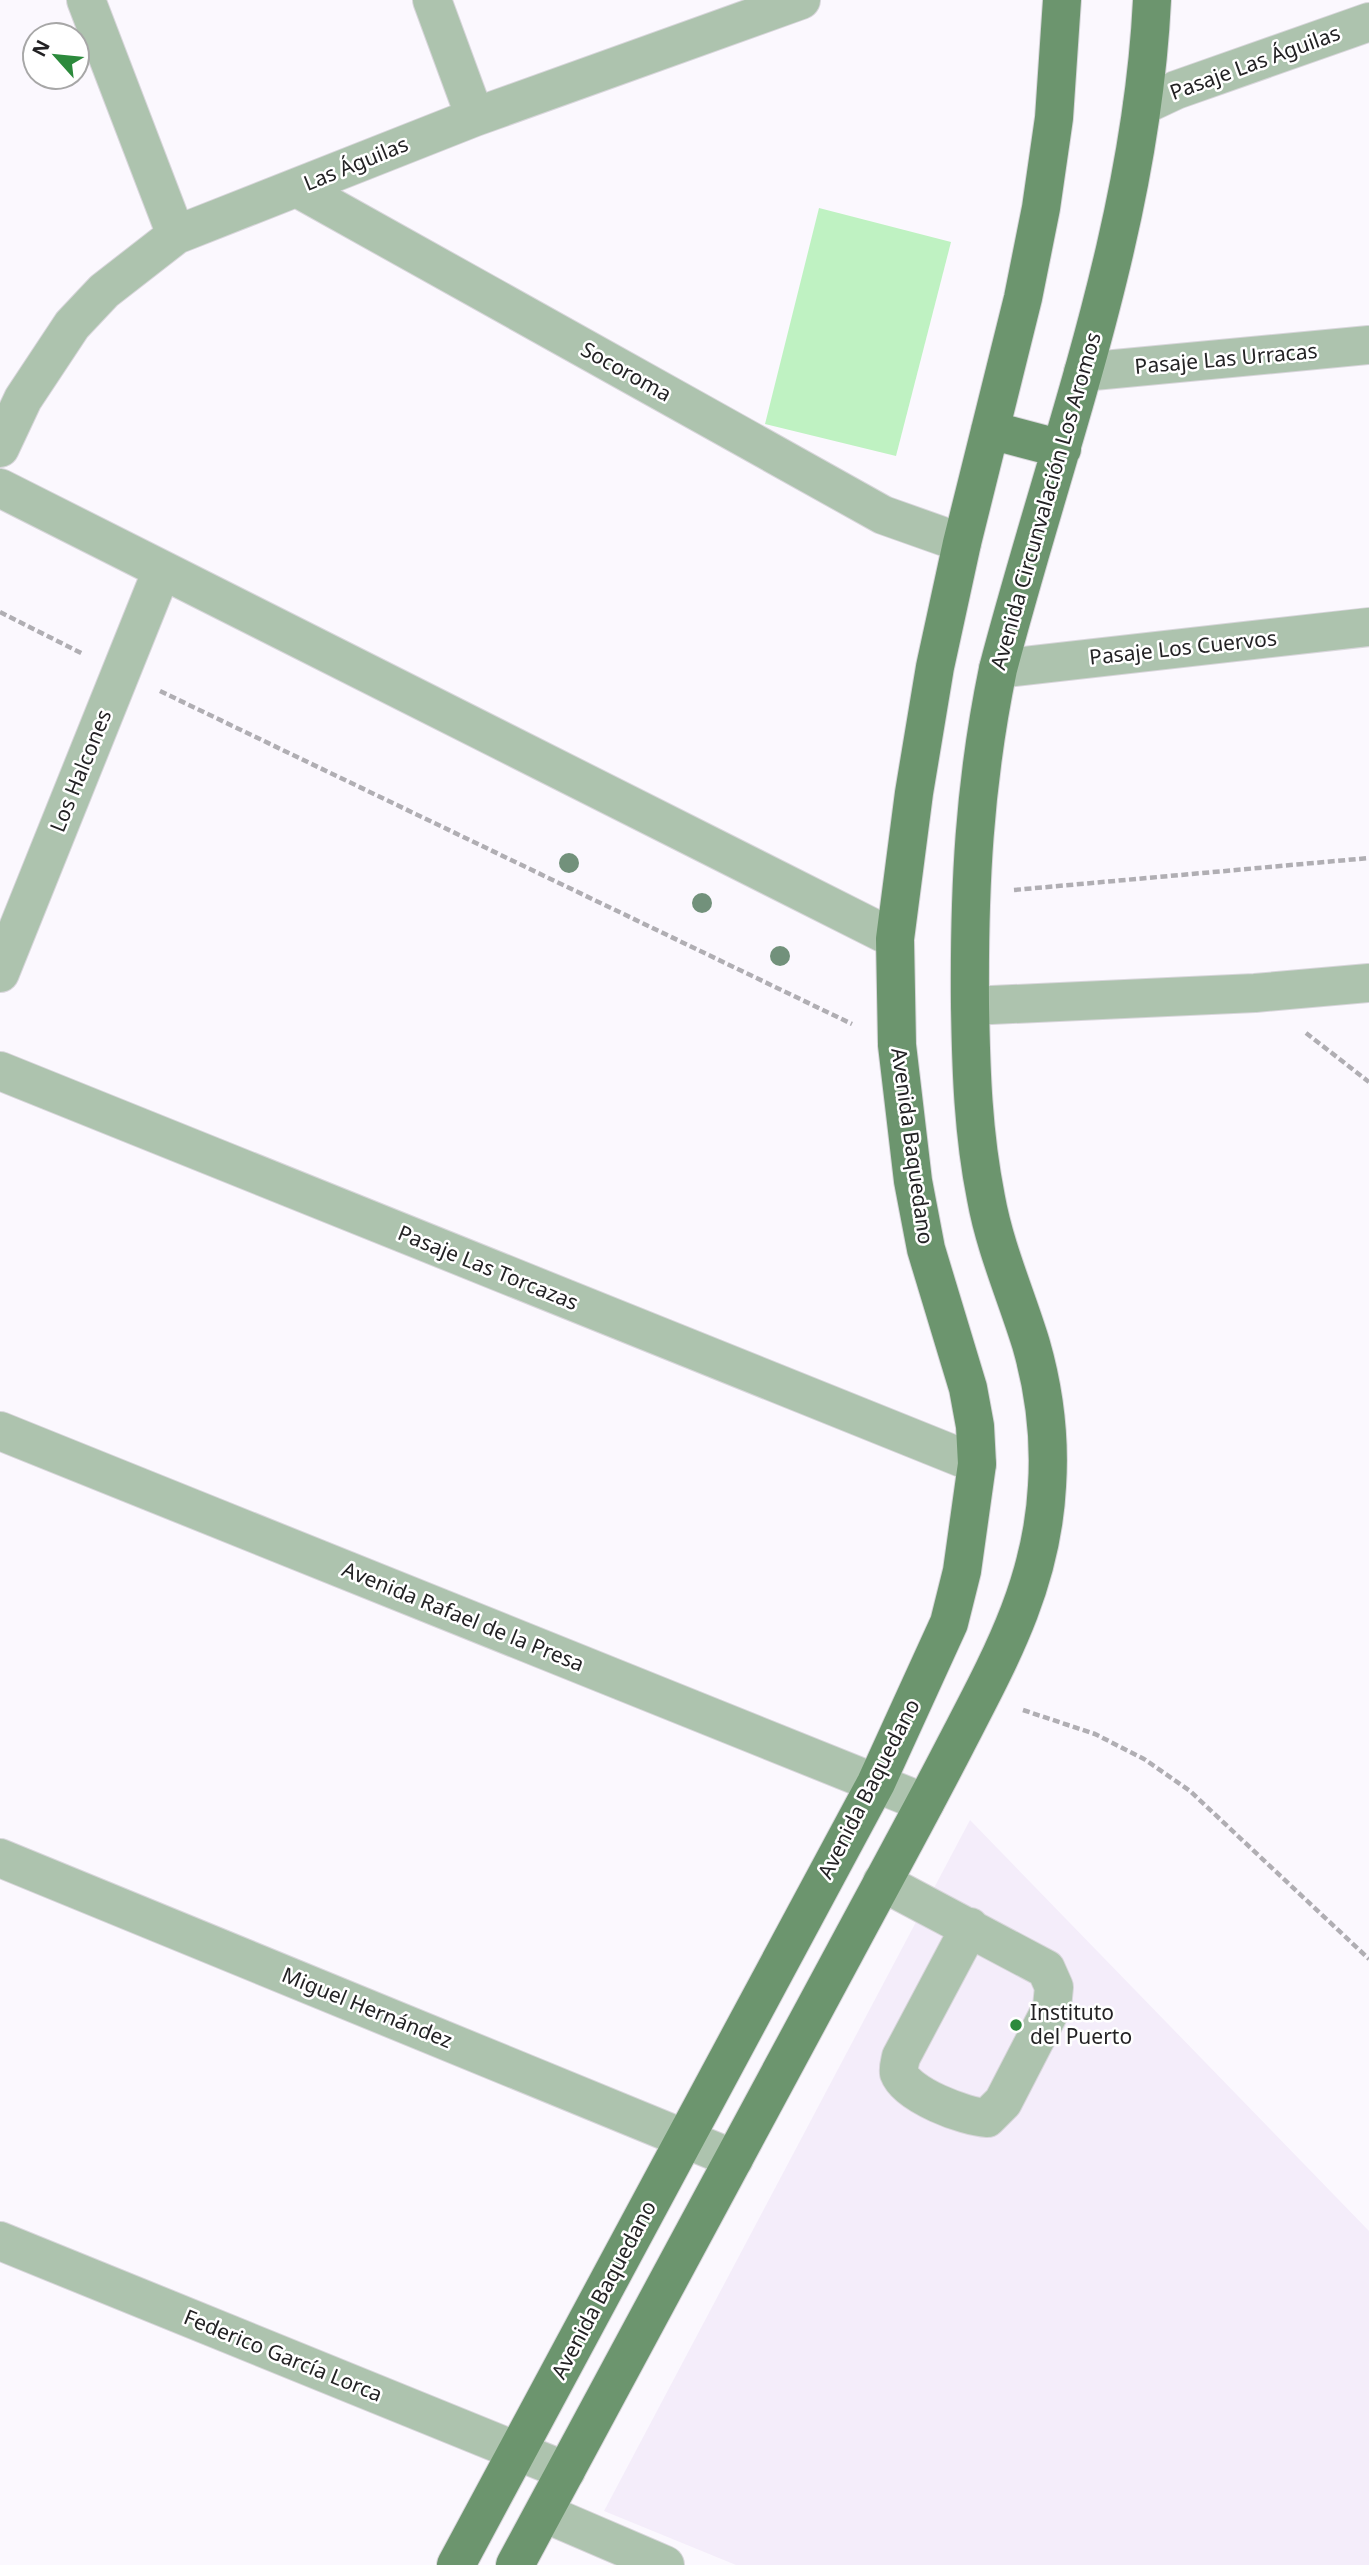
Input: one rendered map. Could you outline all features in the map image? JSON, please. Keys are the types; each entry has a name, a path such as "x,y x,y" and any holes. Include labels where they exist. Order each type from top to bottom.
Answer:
{"main road":[{"path":"895,939 914,793 962,543 1023,298 1041,208 1054,118 1062,0"},
{"name":"Avenida Circunvalación Los Aromos","path":"970,1006 969,894 978,783 998,669 1108,285 1142,106 1152,0"},
{"path":"990,430 1062,449"},
{"name":"Avenida Baquedano","path":"456,2565 876,1783 949,1623 970,1531 977,1464 968,1388 926,1249 913,1181 897,1045 895,939"},
{"path":"515,2565 925,1803 1011,1639 1029,1589 1041,1538 1048,1485 1042,1393 1032,1348 1000,1255 978,1153 970,1067 970,1006"}],"street":[{"path":"86,0 176,235"},
{"path":"432,0 475,117"},
{"name":"Las Águilas","path":"0,448 23,399 72,325 104,291 176,235 475,117 797,1"},
{"name":"Pasaje Las Águilas","path":"1142,106 1176,90 1369,22"},
{"name":"Socoroma","path":"297,188 883,515 962,543"},
{"name":"Pasaje Las Urracas","path":"1083,372 1369,345"},
{"path":"0,488 895,939"},
{"name":"Los Halcones","path":"0,973 162,569"},
{"name":"Pasaje Los Cuervos","path":"998,669 1369,627"},
{"path":"970,1006 1255,993 1369,983"},
{"name":"Pasaje Las Torcazas","path":"0,1071 977,1464"},
{"name":"Avenida Rafael de la Presa","path":"0,1431 925,1803"},
{"name":"Miguel Hernández","path":"0,1858 734,2159"},
{"path":"882,1882 970,1927 1046,1969 1054,1987 1052,2007 1003,2102 987,2118 969,2117 908,2087 898,2071 901,2057 970,1927"},
{"name":"Federico García Lorca","path":"0,2241 566,2471"},
{"path":"544,2513 665,2565"}],"path":[{"path":"0,612 897,1045"},
{"path":"969,894 1369,858"},
{"path":"1255,993 1369,1082"},
{"path":"978,1701 1057,1719 1144,1759 1189,1791 1369,1959"}],"shaded area":[{"name":"Instituto del Puerto","path":"970,1820 1369,2231 1369,2565 736,2565 604,2511"}],"green space":[{"path":"819,208 951,242 896,456 765,424"}],"place":[{"name":"Instituto del Puerto","path":"1016,2025"}]}
